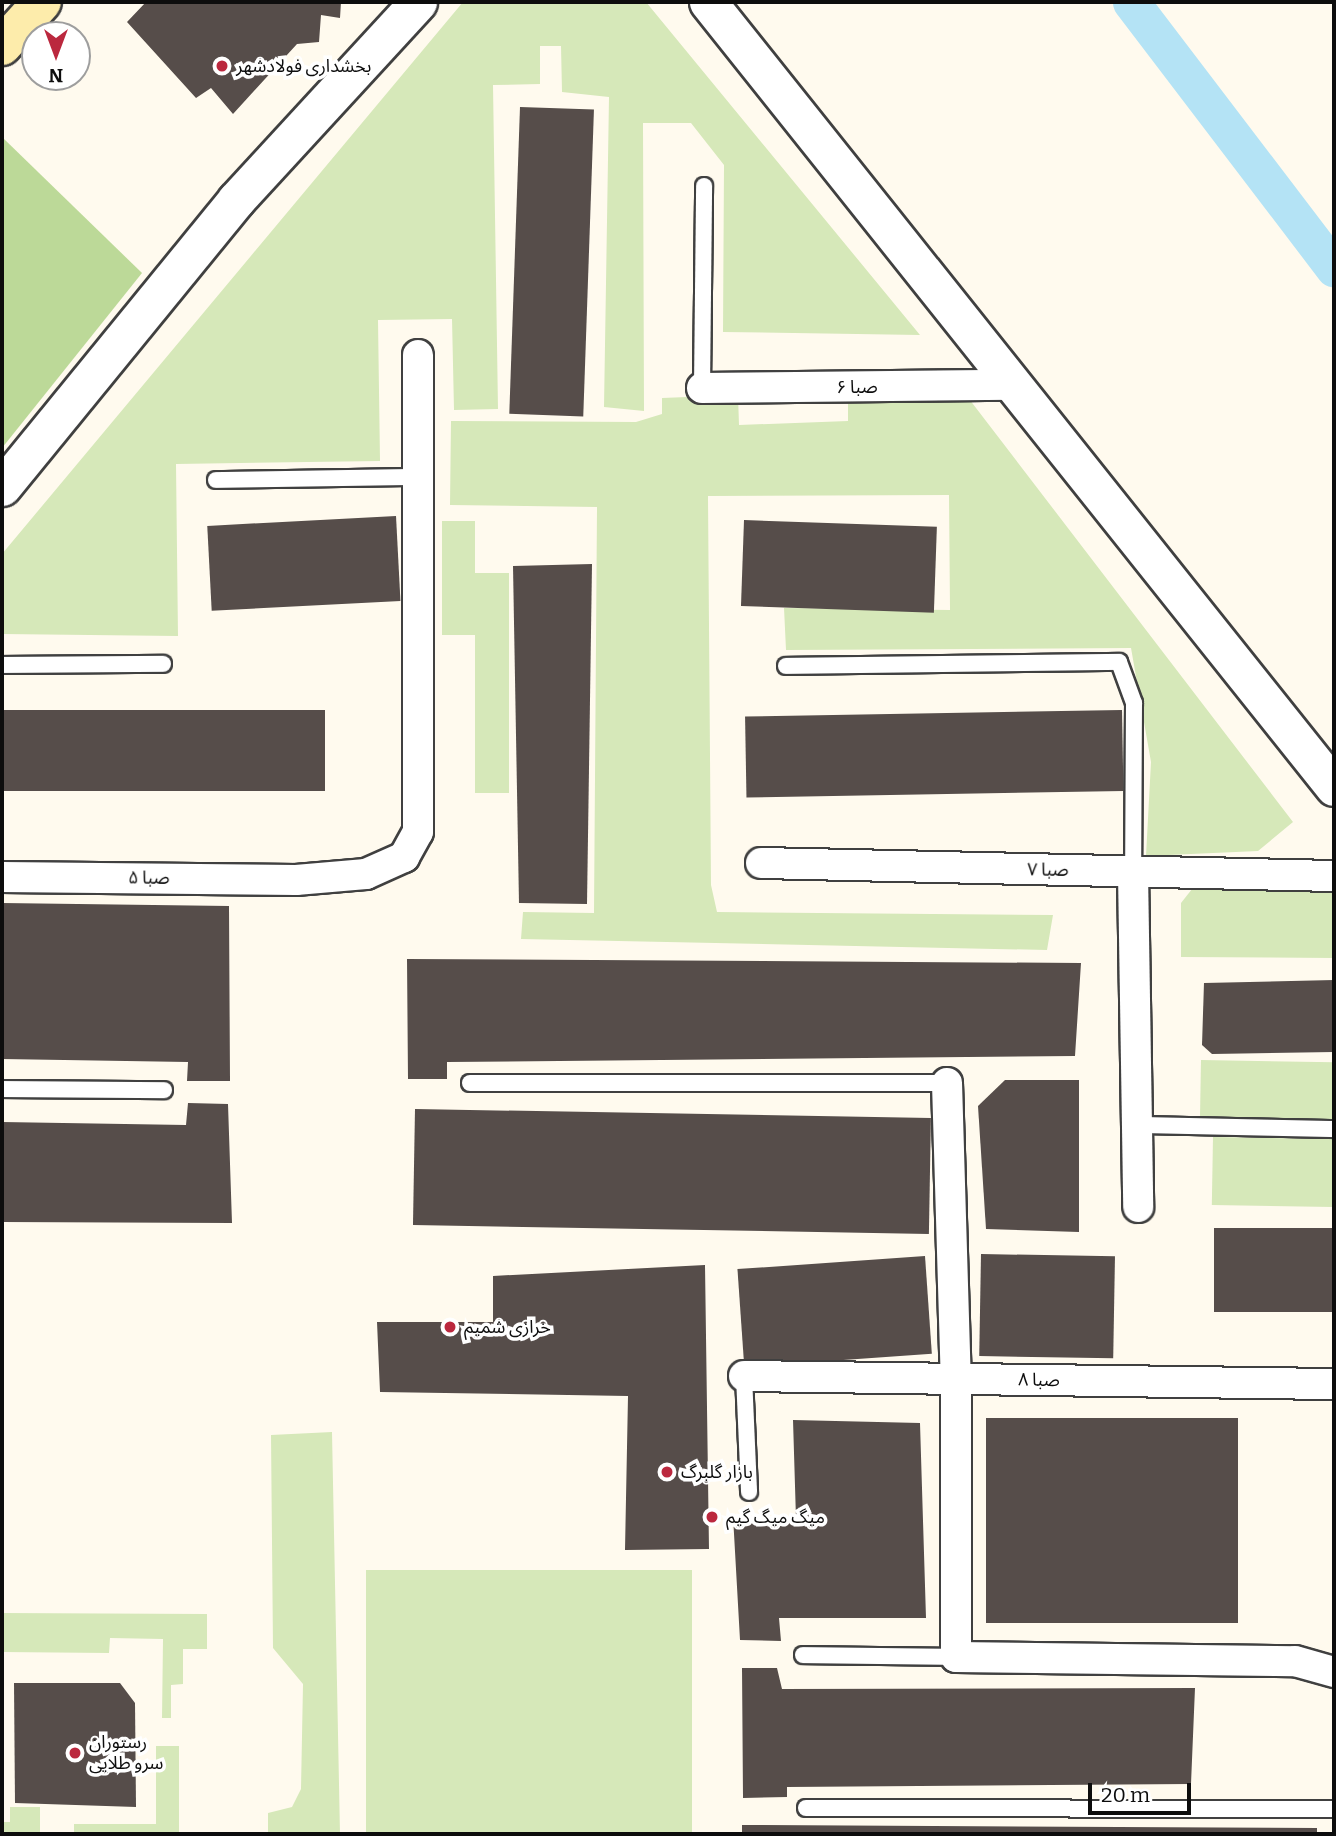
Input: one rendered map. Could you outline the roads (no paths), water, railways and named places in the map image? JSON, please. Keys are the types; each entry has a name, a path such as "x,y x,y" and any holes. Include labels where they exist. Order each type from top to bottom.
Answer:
{"main road":[{"path":"5,34 42,2"}],"street":[{"path":"2,487 236,200 418,2"},
{"path":"708,2 1334,787"},
{"name":"صبا ۵","path":"2,877 296,880 366,874 404,857 418,832 418,355"},
{"name":"صبا ۶","path":"702,388 1012,385"},
{"name":"صبا ۷","path":"761,863 1334,876"},
{"path":"1133,872 1138,1208"},
{"path":"947,1083 957,1379 956,1657 1296,1661 1334,1672"},
{"name":"صبا ۸","path":"744,1376 1334,1384"}],"lane":[{"path":"702,388 704,186"},
{"path":"216,480 418,477"},
{"path":"786,666 1119,662 1133,703 1133,872"},
{"path":"2,665 163,664"},
{"path":"470,1083 947,1083"},
{"path":"2,1089 164,1090"},
{"path":"1138,1125 1334,1129"},
{"path":"744,1376 749,1492"},
{"path":"803,1655 956,1657"},
{"path":"806,1808 1334,1809"}],"waterway":[{"path":"1131,2 1334,268"}],"place":[{"name":"بخشداری فولادشهر","path":"222,66"},
{"name":"خرازی شمیم","path":"450,1327"},
{"name":"بازار گلبرگ","path":"667,1472"},
{"name":"میگ میگ گیم","path":"712,1517"},
{"name":"رستوران سرو طلایی","path":"75,1753"}]}
